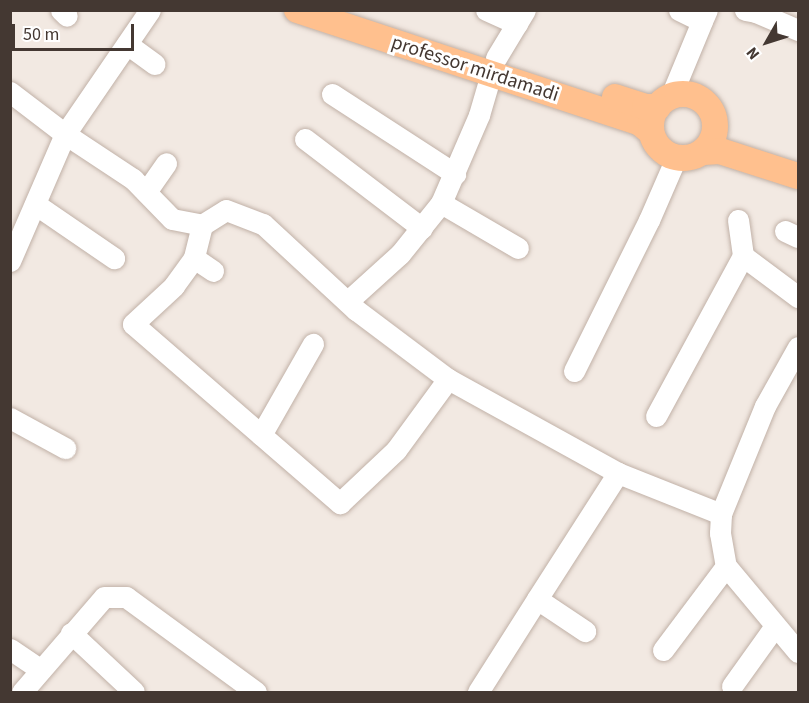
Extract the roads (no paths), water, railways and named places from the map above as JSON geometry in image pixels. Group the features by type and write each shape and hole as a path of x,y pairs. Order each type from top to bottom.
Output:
{"main road":[{"name":"professor mirdamadi","path":"297,10 645,107 664,101"},
{"name":"professor mirdamadi","path":"347,10 639,123 651,132"},
{"path":"703,152 714,138 716,128 710,107 702,100 682,94 664,101 651,120 651,132 661,150 676,158 691,158 703,152 720,151 798,176"},
{"path":"716,128 727,135 798,159"}],"street":[{"path":"10,261 65,134 150,10"},
{"path":"348,301 400,254 422,228 441,203 455,174 479,116 493,66 521,17 486,10"},
{"path":"664,101 705,16 680,10"},
{"path":"753,11 798,30"},
{"path":"127,44 154,64"},
{"path":"10,92 65,134 133,179 172,219 201,225 226,210 263,224 348,301 448,379 618,473 721,514"},
{"path":"332,94 455,174"},
{"path":"305,139 422,228"},
{"path":"574,371 649,220 676,158"},
{"path":"146,192 166,163"},
{"path":"441,203 518,248"},
{"path":"35,204 114,258"},
{"path":"656,416 744,256 738,219"},
{"path":"201,225 194,258 174,286 133,324 340,503 396,450 448,379"},
{"path":"744,256 798,297"},
{"path":"194,258 213,271"},
{"path":"261,435 313,344"},
{"path":"798,347 765,406 721,514 720,533 726,566 798,652"},
{"path":"10,418 65,447"},
{"path":"478,693 618,473"},
{"path":"663,650 726,566"},
{"path":"22,693 104,597 126,597 234,686 256,693"},
{"path":"537,599 585,630"},
{"path":"732,686 775,626"},
{"path":"71,633 134,693"},
{"path":"10,649 41,670"}]}
